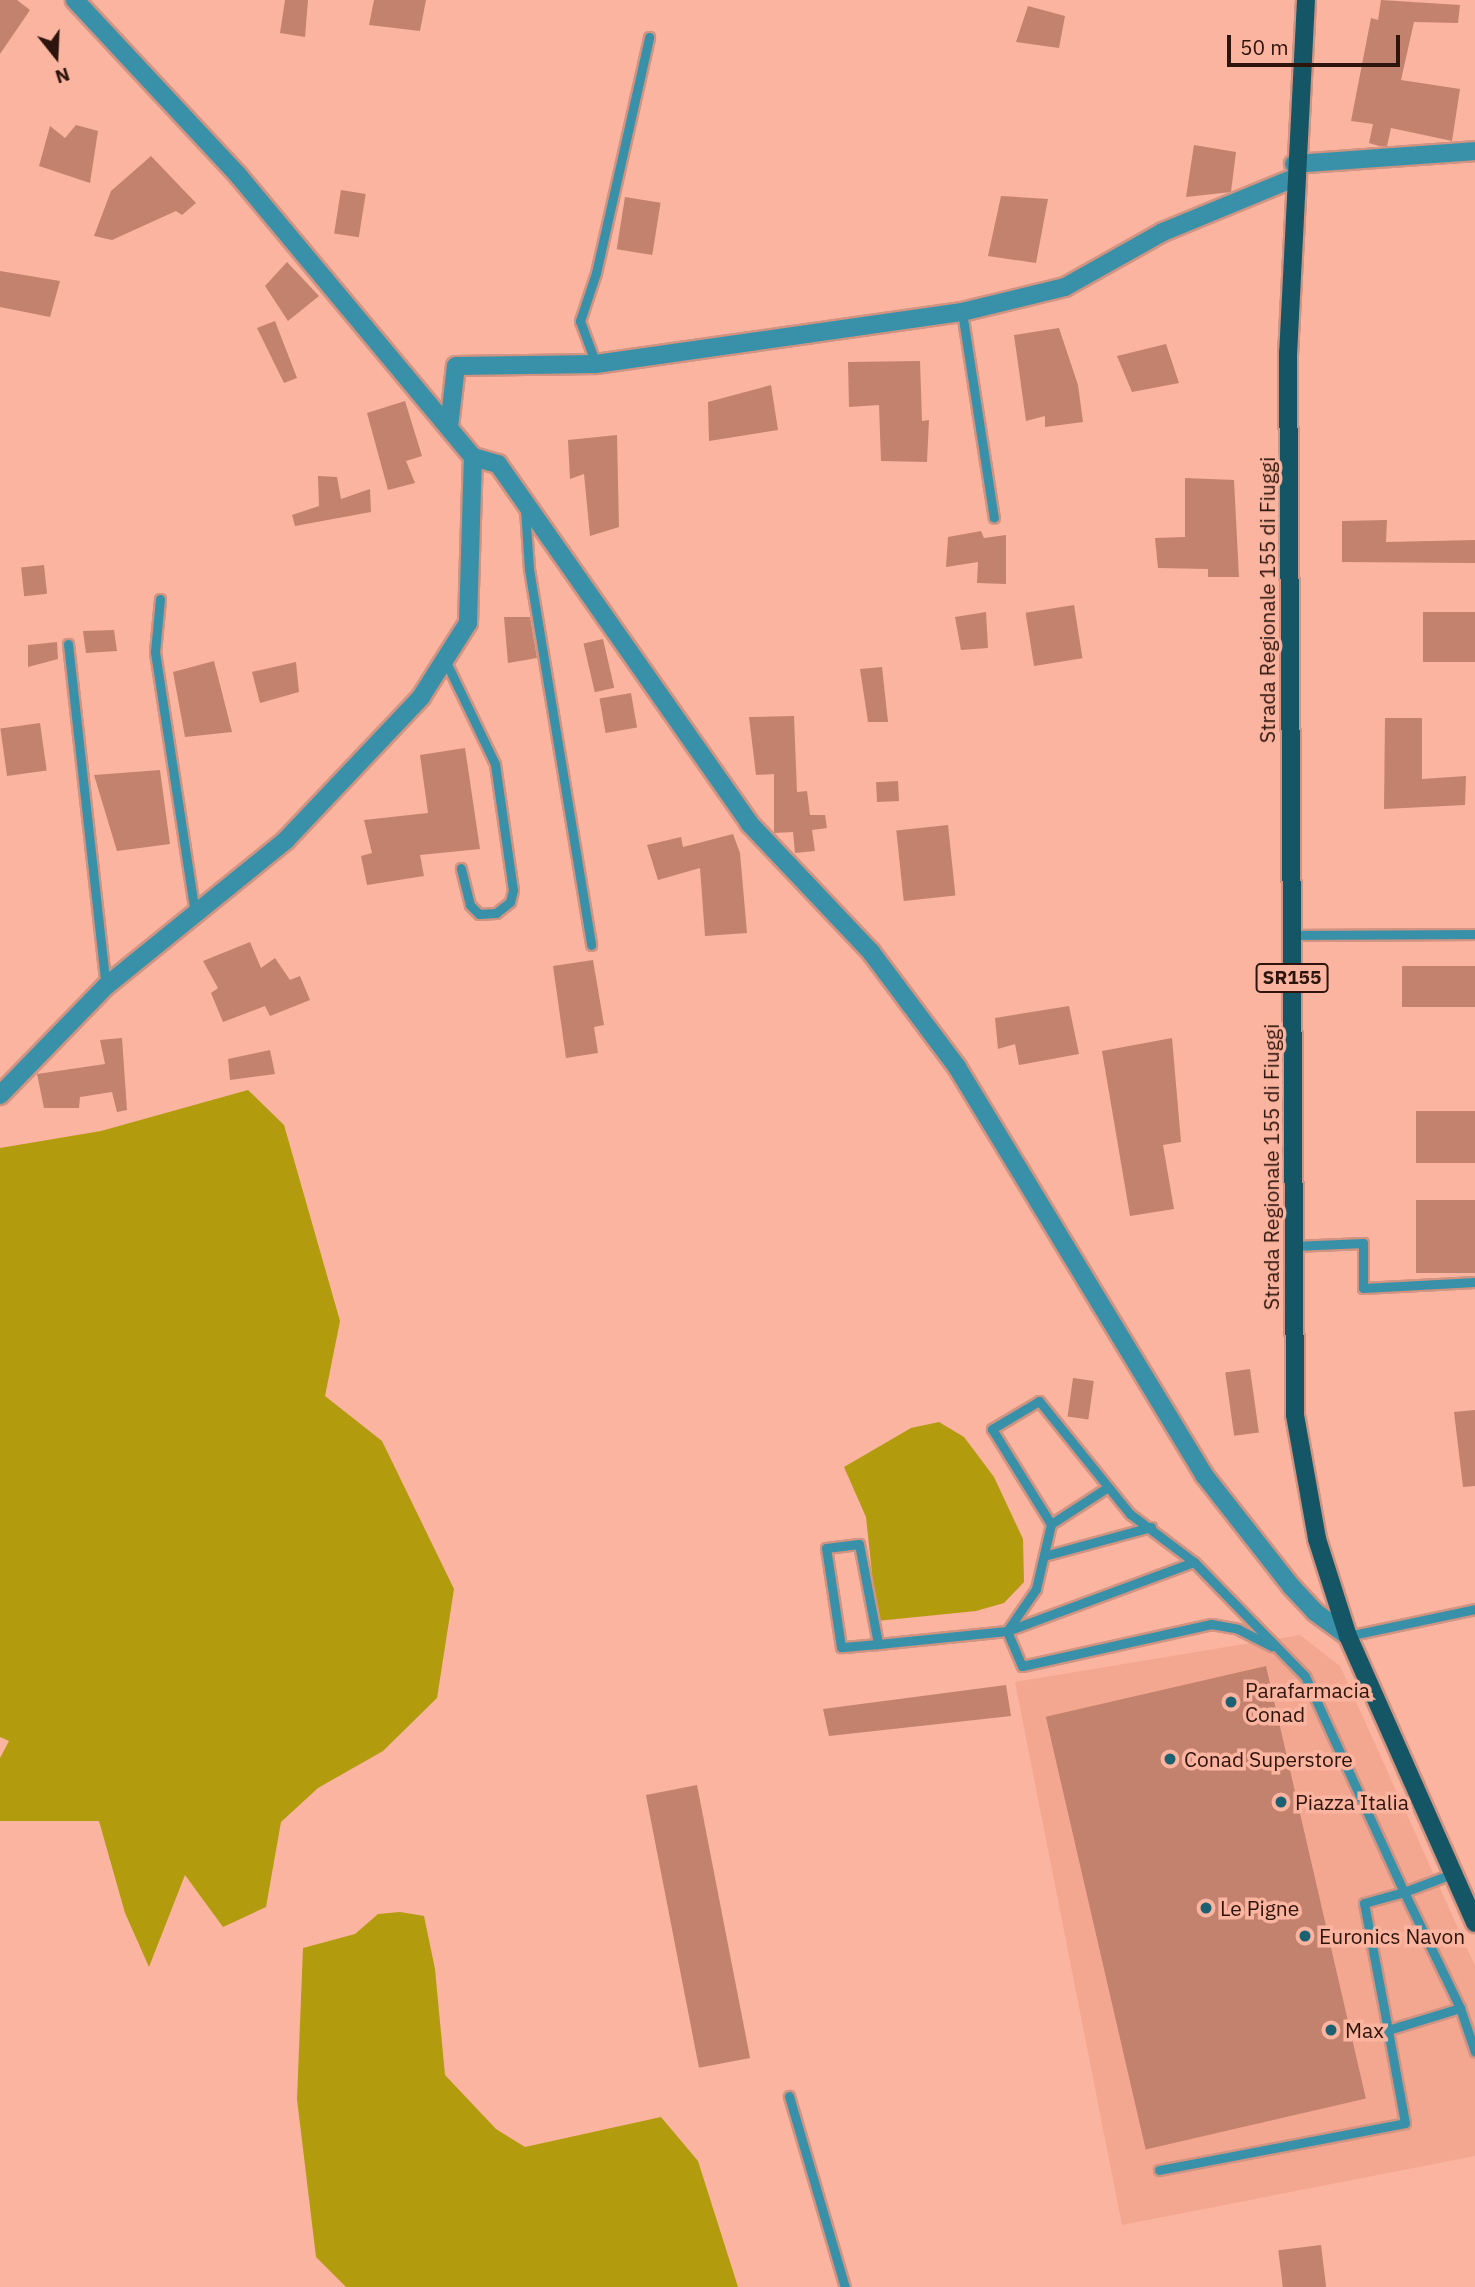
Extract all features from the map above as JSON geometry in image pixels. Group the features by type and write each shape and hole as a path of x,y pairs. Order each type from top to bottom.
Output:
{"main road":[{"name":"Strada Regionale 155 di Fiuggi","path":"1306,0 1294,171 1288,352 1295,1415 1317,1539 1348,1636 1475,1923"}],"street":[{"path":"75,0 239,176 473,457 498,464 749,823 871,952 957,1067 1204,1475 1291,1586 1315,1612 1348,1636"},
{"path":"449,427 456,366 596,364 962,312 1065,287 1163,232 1294,171 1475,151"},
{"path":"0,1095 106,986 286,840 421,697 468,623 473,457"}],"lane":[{"path":"596,364 580,321 596,273 649,37"},
{"path":"962,312 994,518"},
{"path":"525,503 529,569 591,945"},
{"path":"160,598 155,652 195,914"},
{"path":"68,644 106,986"},
{"path":"445,660 495,764 513,890 510,902 496,913 479,914 470,905 461,868"},
{"path":"1292,935 1475,934"},
{"path":"1294,1246 1363,1243 1363,1288 1475,1282"},
{"path":"1051,1524 992,1429 1039,1401 1130,1514 1151,1527 1194,1562 1305,1676 1460,2008 1475,2052"},
{"path":"1007,1631 1036,1589 1051,1524 1108,1486"},
{"path":"1044,1556 1151,1527"},
{"path":"878,1644 859,1544 826,1548 841,1647 878,1644 1007,1631 1194,1562"},
{"path":"1348,1636 1475,1609"},
{"path":"1007,1631 1022,1666 1211,1624 1238,1629 1279,1650"},
{"path":"1159,2170 1405,2123 1364,1903 1452,1874"},
{"path":"1388,2030 1460,2008"},
{"path":"789,2096 845,2287"}],"shaded area":[{"path":"248,1090 284,1125 340,1321 325,1396 382,1441 454,1589 437,1698 383,1751 318,1788 281,1822 266,1907 223,1927 185,1875 149,1967 125,1913 99,1821 0,1821 0,1758 9,1741 0,1737 0,1148 101,1131"},
{"path":"939,1422 964,1437 994,1477 1023,1539 1024,1582 1004,1603 976,1611 877,1621 866,1517 844,1467 911,1428"},
{"path":"1300,1635 1340,1666 1475,1966 1475,2156 1122,2225 1015,1682"},
{"path":"400,1912 424,1916 435,1969 445,2075 496,2129 525,2147 661,2117 698,2161 738,2287 346,2287 316,2257 297,2099 303,1948 355,1934 378,1914"}],"building":[{"path":"0,0 17,0 30,10 0,54"},
{"path":"285,0 308,0 305,37 280,33"},
{"path":"374,0 426,0 420,31 369,25"},
{"path":"1381,0 1460,5 1458,23 1414,22 1401,80 1460,89 1452,141 1391,128 1387,146 1379,146 1369,143 1373,124 1351,121 1371,18 1378,20"},
{"path":"1028,6 1065,16 1059,48 1016,42"},
{"path":"76,125 98,131 90,183 39,166 50,126 65,138"},
{"path":"1194,145 1236,152 1231,192 1186,197"},
{"path":"151,156 196,203 182,215 176,211 112,240 94,236 111,191"},
{"path":"341,190 366,194 359,237 334,233"},
{"path":"1001,196 1048,199 1036,263 988,256"},
{"path":"625,197 661,203 652,255 617,249"},
{"path":"287,262 319,296 288,321 265,286"},
{"path":"0,271 60,281 50,317 0,307"},
{"path":"275,321 297,378 284,383 257,328"},
{"path":"1059,328 1078,385 1083,422 1045,427 1045,416 1026,421 1014,335"},
{"path":"1166,344 1179,383 1132,392 1117,356"},
{"path":"920,361 922,421 929,420 927,462 881,461 879,405 849,407 848,362"},
{"path":"771,385 778,430 709,441 708,402"},
{"path":"405,401 422,456 406,461 415,483 388,490 367,413"},
{"path":"617,435 619,527 590,536 584,474 570,479 568,440"},
{"path":"318,476 337,477 341,499 370,489 371,512 295,526 292,515 319,506"},
{"path":"1185,478 1234,480 1239,577 1208,577 1208,569 1158,568 1155,538 1185,537"},
{"path":"1387,520 1386,542 1475,540 1475,563 1342,562 1342,521"},
{"path":"981,531 984,538 1006,535 1006,584 977,583 978,562 946,567 948,537"},
{"path":"44,565 47,594 24,596 21,567"},
{"path":"1074,605 1082,658 1034,666 1026,613"},
{"path":"986,612 988,648 961,650 955,617"},
{"path":"1423,612 1475,612 1475,662 1423,662"},
{"path":"504,617 530,617 537,658 508,663"},
{"path":"114,630 117,651 86,653 83,631"},
{"path":"603,639 614,688 595,692 584,643"},
{"path":"57,642 58,659 28,667 28,645"},
{"path":"214,661 232,732 185,737 173,672"},
{"path":"296,662 299,692 260,703 252,672"},
{"path":"882,667 888,722 868,722 860,669"},
{"path":"631,693 637,727 606,733 599,699"},
{"path":"794,716 797,792 807,791 810,815 825,815 827,828 812,830 815,851 795,853 793,832 774,833 774,774 756,775 749,717"},
{"path":"1385,718 1422,718 1422,779 1466,776 1465,805 1384,809"},
{"path":"40,723 47,771 7,776 0,729"},
{"path":"465,748 480,849 420,855 424,876 367,885 361,856 372,853 364,820 428,813 420,755"},
{"path":"160,770 170,844 117,851 94,775"},
{"path":"898,781 899,801 877,802 876,782"},
{"path":"948,825 955,896 904,901 896,830"},
{"path":"733,834 740,853 747,933 705,936 700,868 658,880 647,845 681,837 683,847"},
{"path":"250,942 261,968 275,958 290,980 300,976 310,1000 270,1016 265,1006 223,1022 211,993 218,988 203,961"},
{"path":"593,960 604,1025 594,1027 598,1053 566,1058 553,966"},
{"path":"1402,966 1475,966 1475,1007 1402,1007"},
{"path":"1069,1006 1079,1054 1019,1065 1015,1044 998,1049 995,1018"},
{"path":"122,1038 127,1110 117,1112 112,1092 80,1097 79,1108 44,1108 37,1074 105,1064 100,1040"},
{"path":"1172,1038 1181,1142 1163,1145 1174,1209 1130,1216 1102,1051"},
{"path":"270,1050 275,1074 230,1080 228,1059"},
{"path":"1416,1111 1475,1111 1475,1163 1416,1163"},
{"path":"1416,1200 1475,1200 1475,1273 1416,1273"},
{"path":"1250,1369 1259,1432 1234,1436 1225,1372"},
{"path":"1073,1378 1094,1381 1088,1420 1068,1417"},
{"path":"1475,1410 1475,1486 1463,1487 1454,1412"},
{"name":"Le Pigne","path":"1266,1666 1366,2099 1146,2149 1046,1717"},
{"path":"1006,1685 1011,1716 829,1736 823,1709"},
{"path":"697,1785 750,2058 699,2068 646,1795"},
{"path":"1321,2245 1326,2287 1283,2287 1278,2250"}],"place":[{"name":"Parafarmacia Conad","path":"1231,1702"},
{"name":"Conad Superstore","path":"1170,1759"},
{"name":"Piazza Italia","path":"1281,1802"},
{"name":"Le Pigne","path":"1206,1908"},
{"name":"Euronics Navon","path":"1305,1936"},
{"name":"Max","path":"1331,2030"}]}
